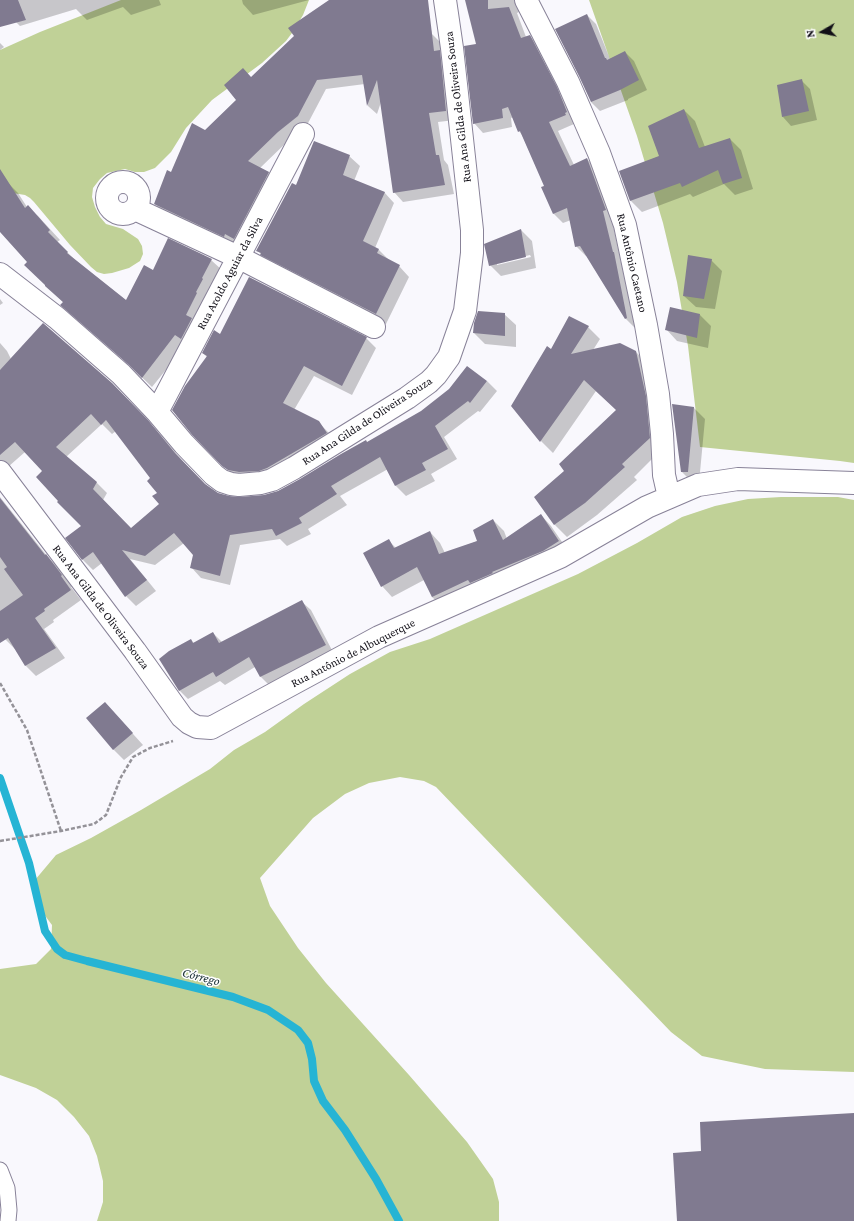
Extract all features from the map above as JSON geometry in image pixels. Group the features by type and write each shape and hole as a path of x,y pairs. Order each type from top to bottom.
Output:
{"street":[{"name":"Rua Ana Gilda de Oliveira Souza","path":"0,274 35,300 75,333 121,374 157,412 184,444 214,475 222,481 239,485 261,483 272,480 294,468 407,398 429,382 443,367 454,346 465,311 472,253 472,230 452,48 445,0"},
{"name":"Rua Antônio Caetano","path":"526,0 568,82 599,153 625,225 646,325 658,394 663,440 664,475 669,497"},
{"name":"Rua Aroldo Aguiar da Silva","path":"157,412 303,134"},
{"path":"136,209 238,257 374,327"},
{"name":"Rua Ana Gilda de Oliveira Souza","path":"0,472 135,651 182,717 189,724 196,727 211,728"},
{"name":"Rua Antônio de Albuquerque","path":"211,728 379,637 560,557 647,507 698,485 738,479 854,483"}],"lane":[{"path":"0,1170 7,1188 8,1221"}],"path":[{"path":"0,683 27,730 61,831"},
{"path":"0,841 94,824 106,815 121,777 133,757 150,748 177,739"}],"green space":[{"path":"121,0 309,0 303,15 286,41 262,63 212,100 186,128 171,152 155,168 144,172 135,172 125,169 107,173 93,188 92,197 100,217 106,224 123,229 138,239 142,246 143,254 140,261 129,268 104,274 97,272 91,267 30,198 25,195 0,191 0,50 40,32"},
{"path":"589,0 854,0 854,463 700,447 688,346 677,282 663,223 637,136"},
{"path":"781,497 838,497 854,500 854,1072 765,1069 702,1056 671,1032 436,787 424,781 400,777 369,783 345,794 313,818 260,878 270,906 298,948 326,983 467,1142 493,1179 499,1202 499,1221 97,1221 103,1202 103,1181 97,1156 89,1136 74,1117 57,1100 36,1088 0,1075 0,969 36,964 51,949 52,925 37,905 35,880 56,855 91,838 210,769 234,750 265,732 350,674 390,652 430,639 578,574 682,517 715,506 748,499"}],"building":[{"path":"0,0 18,0 26,20 0,27"},
{"path":"329,0 428,0 434,51 440,50 446,111 429,113 436,155 439,155 445,185 393,193 377,80 367,106 362,75 317,80 298,116 278,132 248,161 269,172 234,239 225,234 224,237 154,204 167,170 171,172 192,123 205,130 236,100 224,85 243,68 251,77 294,36 288,28"},
{"path":"465,0 488,0 488,9 509,7 521,38 530,35 557,87 567,112 565,113 566,115 549,122 570,166 587,158 606,210 603,211 614,252 627,318 625,319 580,246 575,247 567,208 553,214 541,187 544,186 520,131 518,132 508,107 502,109 503,118 473,124 464,46 476,44"},
{"path":"587,14 605,58 607,60 625,51 639,80 591,102 555,29"},
{"path":"802,79 809,111 782,117 777,85"},
{"path":"684,109 699,148 730,138 742,178 723,184 718,170 682,187 680,183 630,201 619,171 659,156 648,126"},
{"path":"314,141 350,155 343,175 385,192 363,241 379,249 377,253 400,265 376,314 260,255 261,253 256,251 292,183 296,185"},
{"path":"0,169 25,208 28,205 50,230 48,232 68,252 67,253 126,300 144,265 153,270 168,238 212,259 186,315 192,318 181,339 175,335 142,378 60,305 63,302 24,265 27,262 0,232"},
{"path":"521,229 526,257 489,266 484,244"},
{"path":"688,255 712,259 704,299 683,296"},
{"path":"249,277 367,337 342,386 304,366 283,403 319,421 327,433 267,468 259,471 239,472 228,470 222,466 193,436 172,410 185,386 207,356 202,353 214,330 220,334"},
{"path":"670,307 700,314 697,338 665,330"},
{"path":"478,311 505,313 505,336 473,333 474,323"},
{"path":"569,316 589,326 571,354 620,343 636,351 646,396 650,438 622,464 625,467 585,503 554,525 534,497 564,471 559,464 616,410 584,380 540,442 511,406 547,346 551,349"},
{"path":"43,323 112,383 148,420 175,453 205,484 218,493 240,497 264,495 278,491 366,440 367,442 421,411 449,389 467,366 487,381 470,403 468,401 435,426 448,449 422,463 426,470 395,486 380,457 331,486 337,494 299,518 302,523 276,536 272,529 230,535 220,576 190,568 193,555 174,533 145,556 122,550 147,580 125,597 93,552 82,560 65,538 81,526 57,502 58,501 36,477 42,471 15,442 0,455 0,370","holes":["91,414 101,425 106,420 150,478 147,481 157,493 152,496 159,504 131,528 93,489 97,482 56,447"]},
{"path":"672,404 694,407 688,472 681,472"},
{"path":"0,498 45,555 46,554 71,590 44,609 45,611 35,618 56,648 25,666 8,638 0,643 0,611 23,595 4,569 7,567 0,557"},
{"path":"541,514 559,541 543,551 492,572 493,573 470,583 468,580 432,597 417,567 381,587 363,553 389,539 394,548 430,531 439,554 477,541 473,530 493,519 503,540"},
{"path":"302,600 326,645 260,677 249,657 216,677 213,672 179,691 159,659 169,651 191,639 193,643 213,632 219,643"},
{"path":"105,702 133,733 113,750 86,718"},
{"path":"854,1113 854,1221 677,1221 673,1153 701,1151 700,1122"}],"waterway":[{"name":"Córrego","path":"0,778 29,863 45,931 57,949 65,955 233,997 268,1010 298,1030 308,1043 312,1059 314,1081 323,1101 345,1130 376,1179 399,1221"}]}
